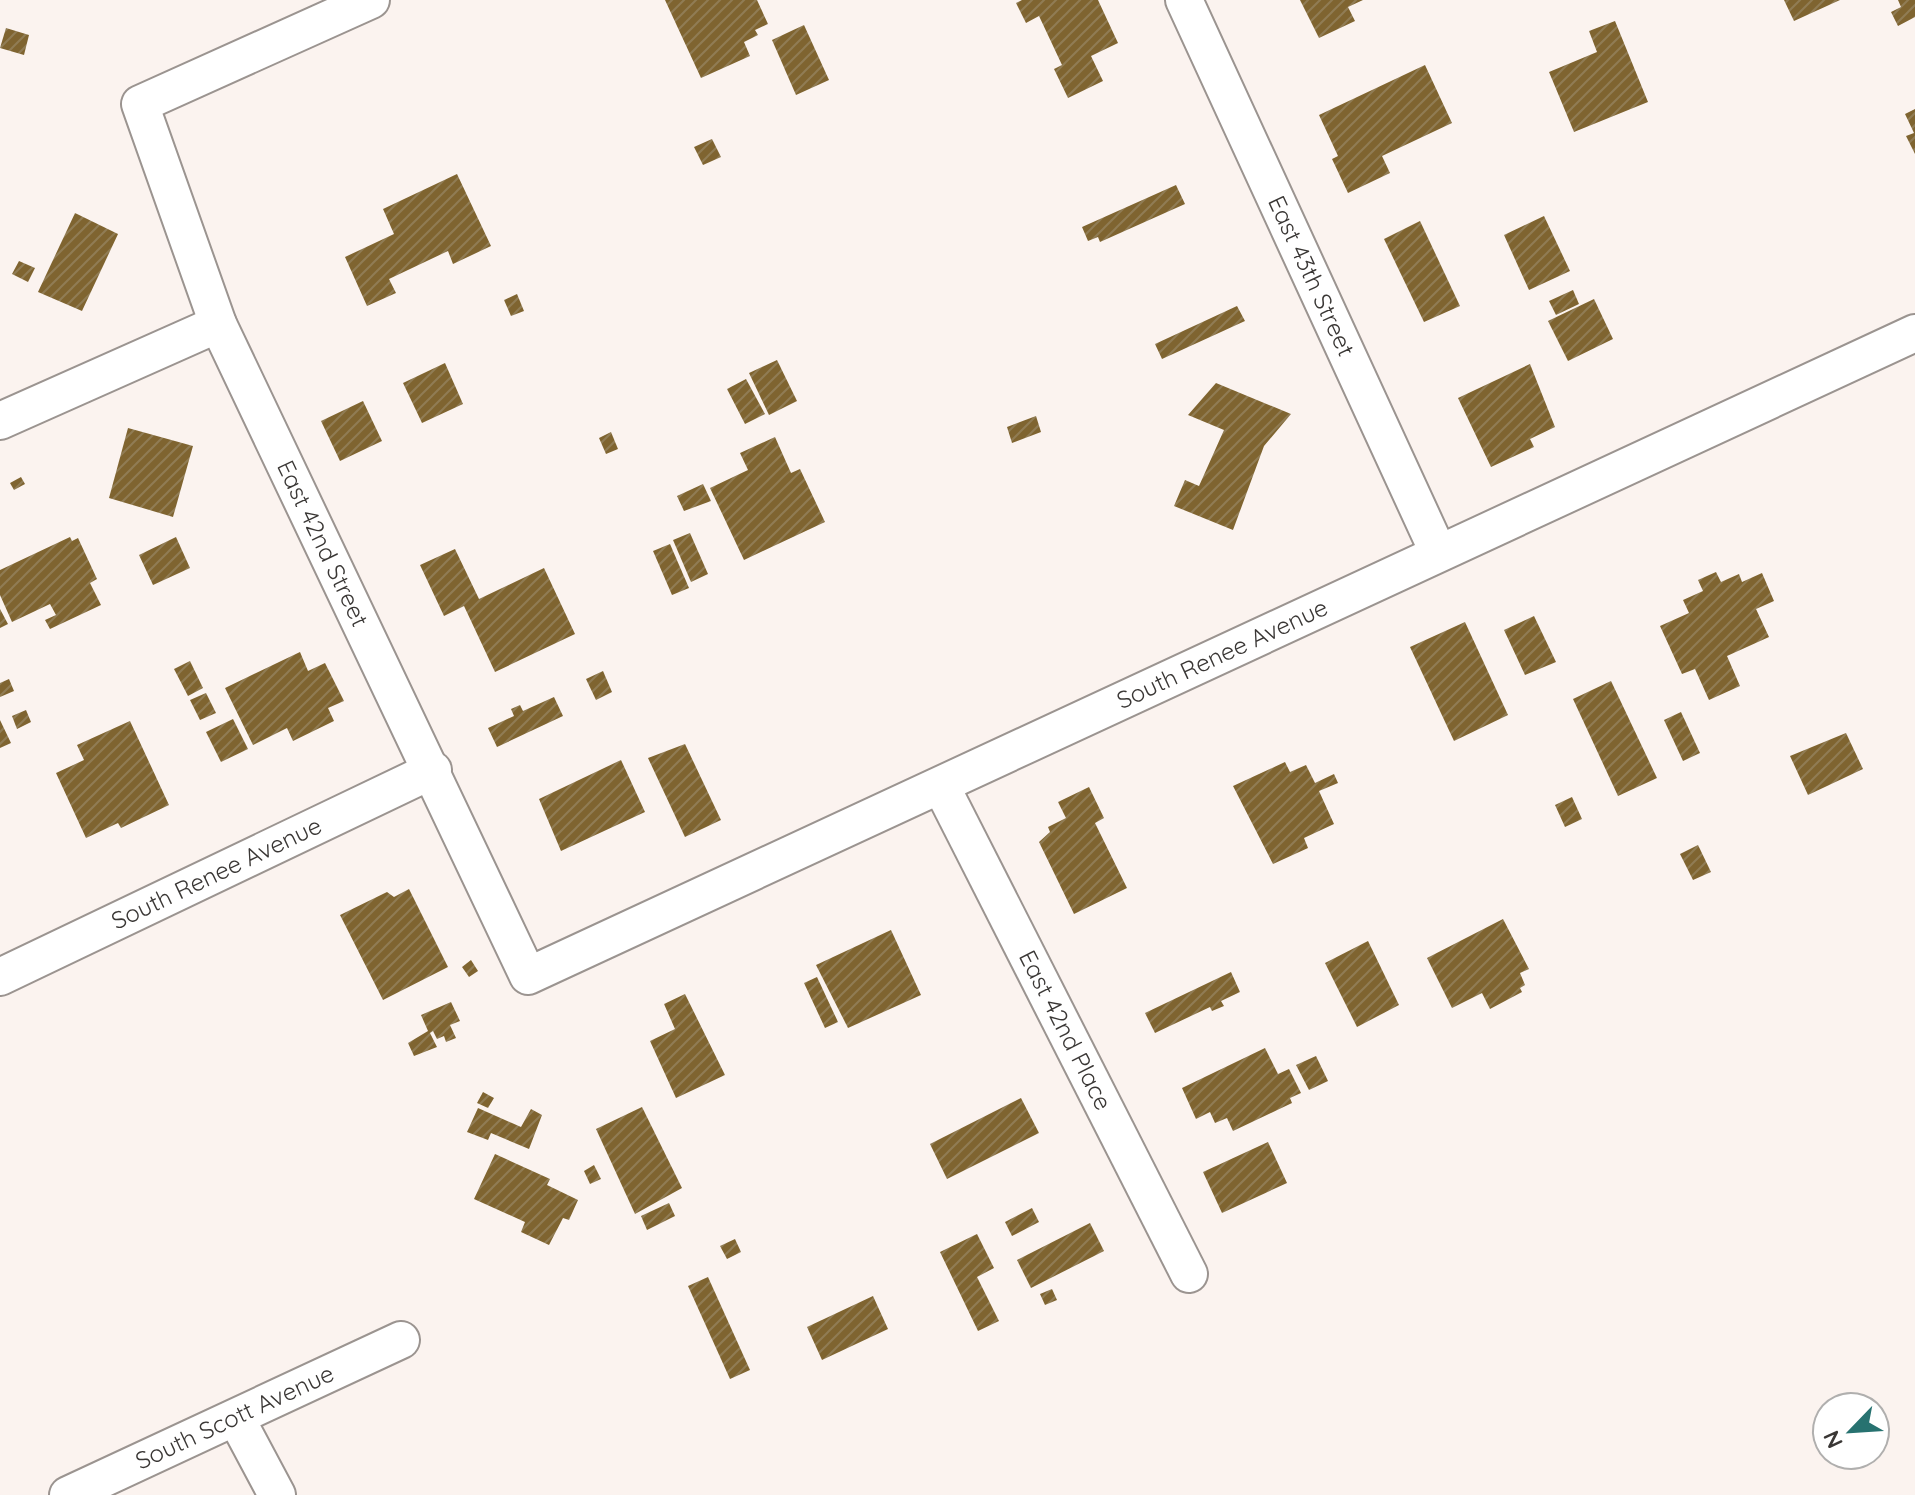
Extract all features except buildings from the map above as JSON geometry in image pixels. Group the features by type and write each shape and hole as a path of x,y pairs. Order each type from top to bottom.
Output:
{"street":[{"name":"East 42nd Street","path":"371,0 140,104 218,324 433,770 528,976"},
{"name":"East 43th Street","path":"1184,0 1438,552"},
{"path":"0,421 218,324"},
{"name":"South Renee Avenue","path":"528,976 1915,333"},
{"name":"South Renee Avenue","path":"0,977 433,770"},
{"name":"East 42nd Place","path":"941,786 1189,1274"},
{"name":"South Scott Avenue","path":"68,1495 401,1340"},
{"path":"236,1418 277,1495"}]}
